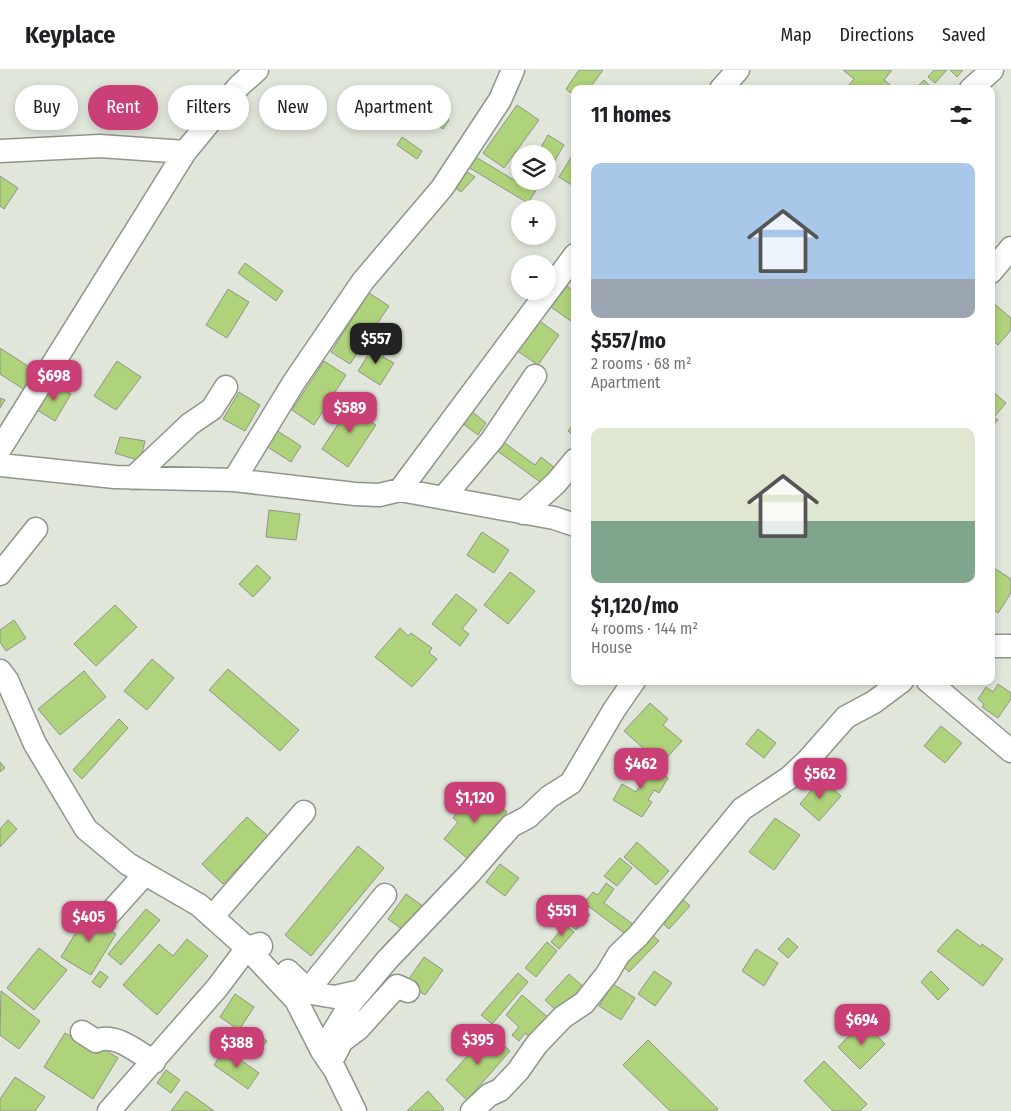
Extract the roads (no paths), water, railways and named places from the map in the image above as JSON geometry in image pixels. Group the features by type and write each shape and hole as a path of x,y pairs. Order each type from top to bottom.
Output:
{"street":[{"path":"0,449 185,152 239,86 257,70"},
{"path":"234,480 294,382 363,281 442,188 500,100 513,70"},
{"path":"725,85 738,70"},
{"path":"975,85 992,70"},
{"path":"0,152 100,146 185,152"},
{"path":"995,267 1011,248"},
{"path":"400,490 571,260"},
{"path":"443,498 492,440 535,376"},
{"path":"133,478 190,424 212,409 226,387"},
{"path":"0,465 133,478 234,480 355,494 378,495 400,490 571,524"},
{"path":"523,513 556,483 571,465"},
{"path":"0,574 36,529"},
{"path":"995,646 1011,646"},
{"path":"2,679 36,744 86,829 128,864 199,905 247,948 305,994 334,997 361,991"},
{"path":"326,1057 351,1003 387,960 469,874 511,826 528,817 549,797 571,783 614,710 631,685"},
{"path":"472,1111 488,1095 500,1090 518,1071 532,1050 563,1017 584,1003 607,974 619,954 638,936 742,809 789,778 808,760 846,717 874,702 897,685"},
{"path":"933,685 1011,751"},
{"path":"212,917 304,812"},
{"path":"110,912 145,874"},
{"path":"305,994 385,895"},
{"path":"109,1111 154,1062 247,948"},
{"path":"326,1057 342,1041 358,1029 398,986 408,991"},
{"path":"305,994 326,1057 354,1111"},
{"path":"82,1032 96,1041 103,1038 117,1040 154,1062"}]}
